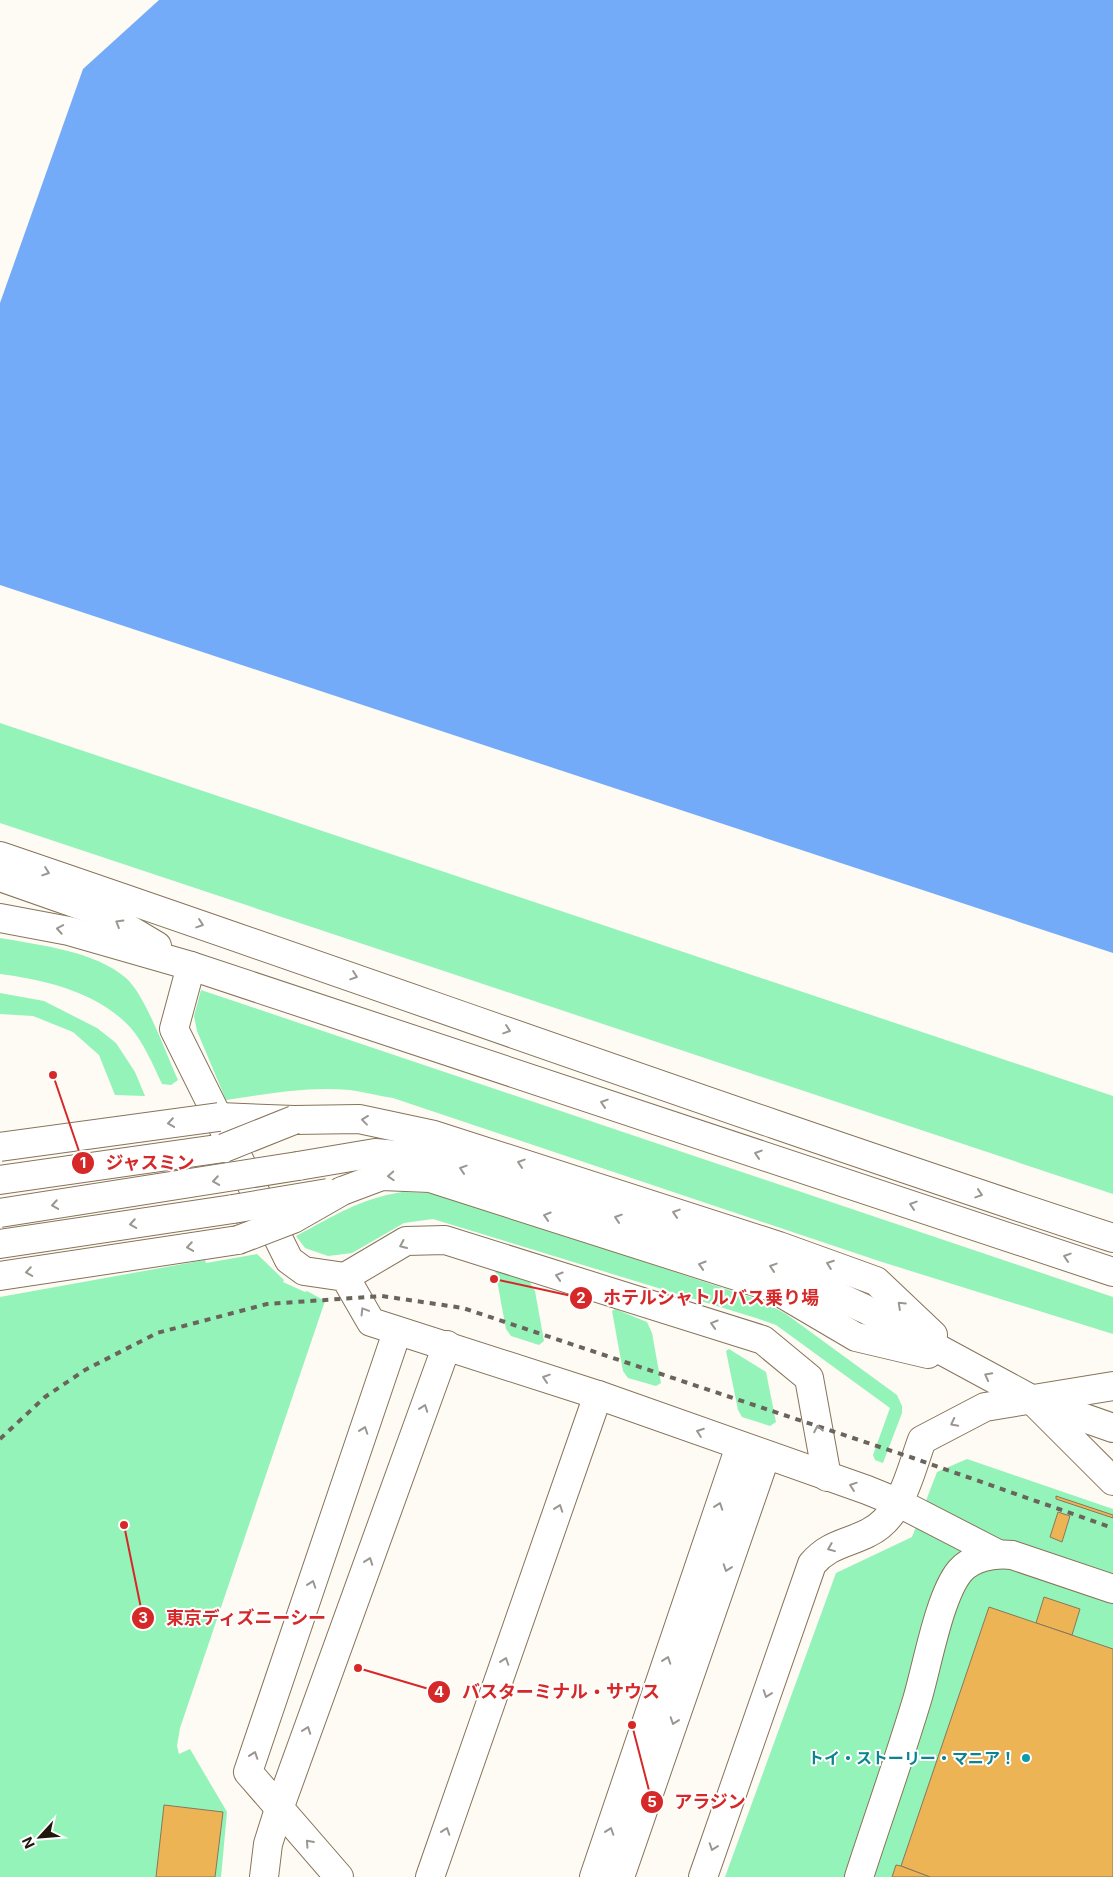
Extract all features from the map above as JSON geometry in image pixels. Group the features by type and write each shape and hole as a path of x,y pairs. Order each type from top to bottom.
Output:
{"street":[{"path":"0,856 341,972 933,1179 1113,1238"},
{"path":"0,877 100,912 191,966"},
{"path":"0,918 69,931 191,966 1113,1272"},
{"path":"191,966 174,1029 288,1260 304,1271 345,1277 406,1242 445,1240 764,1340 809,1378 827,1476"},
{"path":"0,1147 219,1117 294,1120 359,1119 434,1135 779,1246 876,1281 962,1362"},
{"path":"0,1180 224,1148 294,1120"},
{"path":"0,1214 230,1179 375,1153 430,1158 784,1270 865,1309 1033,1400 1113,1447"},
{"path":"0,1276 238,1240 293,1219 342,1191 382,1176 430,1178 771,1287 856,1337 962,1362"},
{"path":"0,1244 342,1191"},
{"path":"345,1277 371,1322 397,1332 447,1346 598,1395 827,1476 899,1503 996,1553 1012,1555 1113,1589"},
{"path":"339,1877 248,1772 397,1332"},
{"path":"264,1877 268,1844 279,1809 447,1346"},
{"path":"703,1877 812,1564 822,1552 870,1532 889,1518 899,1503 922,1440 985,1407 1113,1386"},
{"path":"430,1877 598,1395"},
{"path":"1033,1400 1113,1395"},
{"path":"1033,1400 1113,1407"},
{"path":"1033,1400 1113,1419"},
{"path":"1033,1400 1113,1428"},
{"path":"1033,1400 1113,1463"},
{"path":"1033,1400 1113,1481"},
{"path":"594,1877 740,1446"},
{"path":"620,1877 766,1455"},
{"path":"859,1877 917,1700 948,1590 954,1579 966,1566 996,1553"}],"green space":[{"path":"0,723 1113,1096 1113,1194 0,823"},
{"path":"0,938 83,955 99,961 126,978 148,1011 178,1080 171,1085 162,1084 148,1054 135,1033 117,1015 102,1005 86,996 53,984 0,974"},
{"path":"201,990 1113,1297 1113,1334 882,1262 393,1098 350,1090 319,1089 288,1091 226,1100 197,1031 194,1016"},
{"path":"0,993 44,1001 97,1028 116,1043 135,1072 145,1096 115,1095 99,1055 73,1032 33,1016 0,1014"},
{"path":"402,1192 427,1193 449,1197 762,1301 786,1314 897,1395 902,1406 902,1413 883,1463 875,1460 873,1455 890,1408 776,1325 433,1219 404,1223 352,1253 328,1256 305,1248 296,1236 360,1204"},
{"path":"257,1254 284,1280 283,1282 305,1292 307,1291 325,1301 180,1728 177,1746 179,1754 190,1749 227,1812 221,1877 0,1877 0,1297 205,1260 206,1263"},
{"path":"498,1267 529,1281 535,1291 544,1341 539,1345 511,1336 506,1329 495,1270"},
{"path":"615,1309 647,1322 652,1333 661,1383 656,1386 628,1378 623,1371 612,1311"},
{"path":"729,1349 766,1372 776,1422 770,1426 742,1417 738,1410 726,1351"},
{"path":"967,1459 1113,1509 1113,1877 725,1877 836,1573 912,1537 937,1472"}],"water":[{"path":"159,0 1113,0 1113,953 0,585 0,303 83,69"}],"building":[{"path":"1056,1496 1113,1515 1113,1518 1056,1499"},
{"path":"1058,1512 1070,1516 1062,1542 1050,1537"},
{"path":"1044,1597 1080,1609 1072,1635 1036,1623"},
{"name":"トイ・ストーリー・マニア！","path":"989,1607 1113,1649 1113,1877 930,1877 901,1866"},
{"path":"164,1805 223,1812 215,1877 156,1877"},
{"path":"896,1865 901,1866 930,1877 892,1877"}],"railway":[{"path":"0,1439 45,1397 85,1370 157,1333 267,1304 382,1296 463,1308 913,1458 1113,1528"}],"place":[{"name":"ジャスミン","path":"53,1075"},
{"name":"ホテルシャトルバス乗り場","path":"494,1279"},
{"name":"東京ディズニーシー","path":"124,1525"},
{"name":"バスターミナル・サウス","path":"358,1668"},
{"name":"アラジン","path":"632,1725"},
{"name":"トイ・ストーリー・マニア！","path":"1026,1758"}]}
